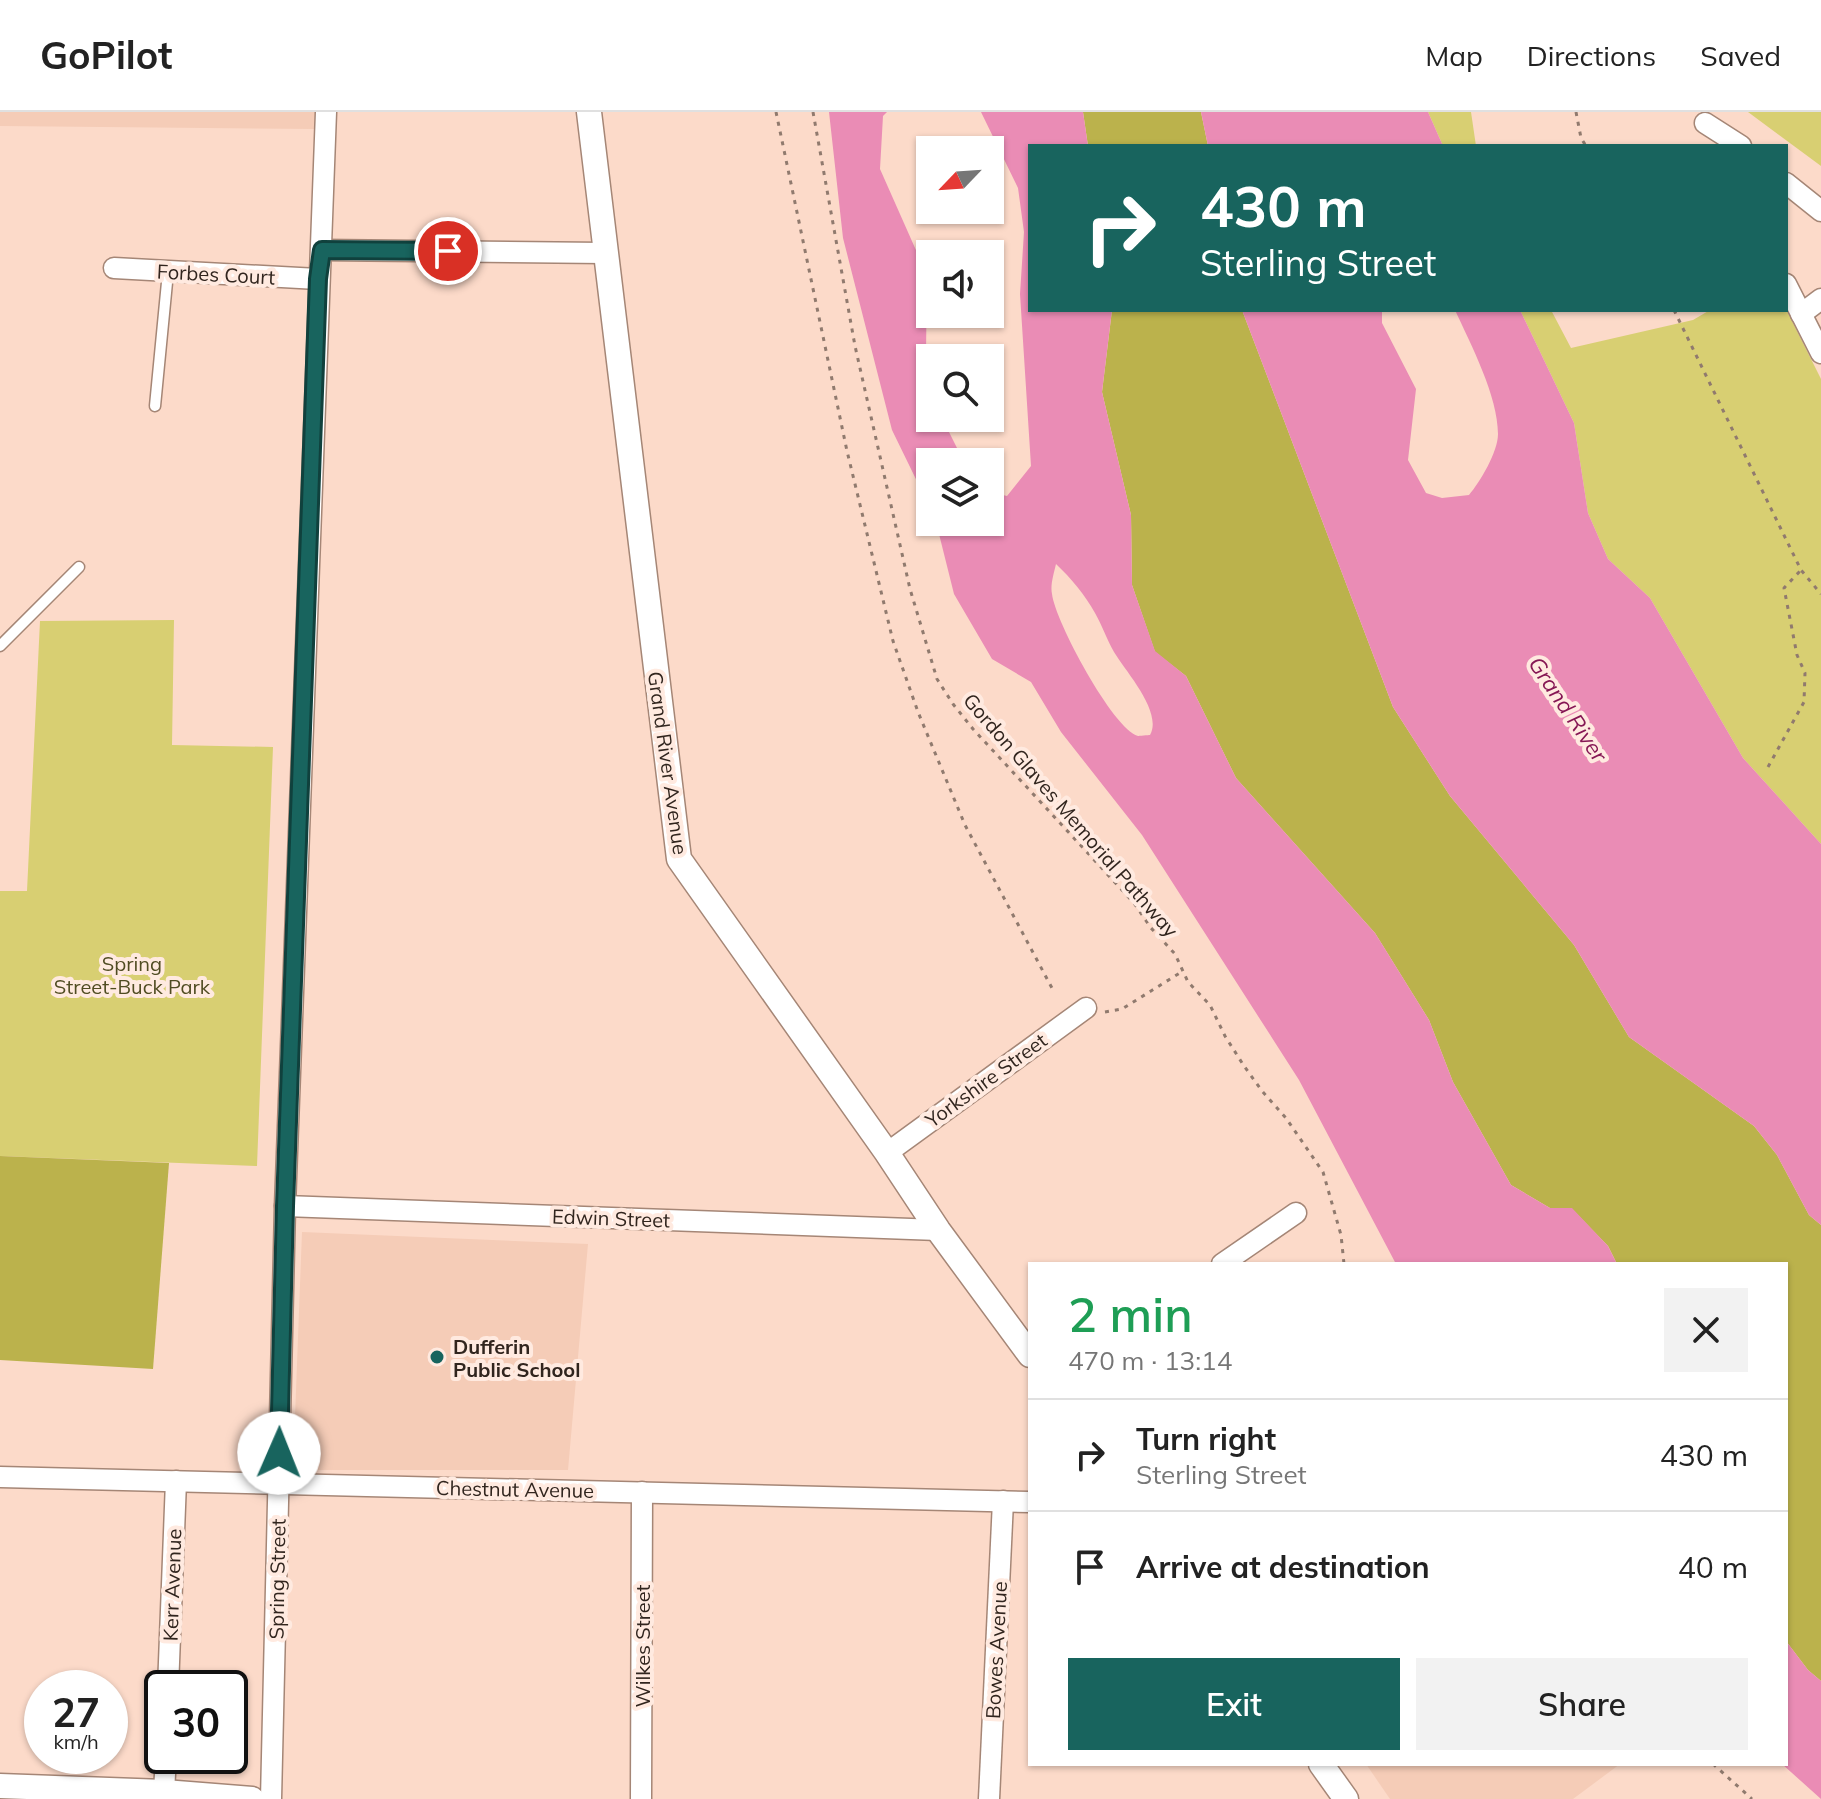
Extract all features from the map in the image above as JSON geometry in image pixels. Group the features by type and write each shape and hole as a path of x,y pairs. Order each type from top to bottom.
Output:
{"street":[{"name":"Spring Street","path":"271,1799 285,1206 326,112"},
{"name":"Grand River Avenue","path":"589,112 679,859 938,1230 1028,1352"},
{"path":"1703,117 1716,144"},
{"path":"1703,117 1738,144"},
{"path":"1788,185 1821,211"},
{"path":"322,250 604,253"},
{"name":"Forbes Court","path":"114,268 318,279"},
{"path":"1788,288 1821,353"},
{"path":"1801,314 1821,299"},
{"path":"1801,314 1821,346"},
{"name":"Yorkshire Street","path":"887,1153 1086,1008"},
{"name":"Edwin Street","path":"285,1206 938,1230"},
{"path":"1225,1262 1296,1213"},
{"name":"Chestnut Avenue","path":"0,1477 1028,1502"},
{"name":"Kerr Avenue","path":"169,1670 176,1481"},
{"name":"Wilkes Street","path":"641,1799 642,1492"},
{"name":"Bowes Avenue","path":"989,1799 1003,1501"},
{"path":"1322,1766 1346,1799"},
{"path":"164,1792 165,1774"},
{"path":"0,1786 164,1792 252,1799"}],"lane":[{"path":"155,406 168,272"},
{"path":"0,646 79,567"}],"path":[{"path":"776,112 851,466 893,641 918,712 965,825 1053,990"},
{"name":"Gordon Glaves Memorial Pathway","path":"813,112 855,346 900,552 925,647 937,679 973,729 1134,903 1151,928 1175,954 1188,982 1210,1005 1225,1036 1262,1091 1286,1118 1323,1172 1341,1235 1344,1262"},
{"path":"1576,112 1585,144"},
{"path":"1675,312 1801,570 1821,594"},
{"path":"1768,767 1804,702 1805,673 1797,655 1784,588 1801,570"},
{"path":"1086,1008 1102,1012 1122,1009 1183,971"},
{"path":"1715,1766 1752,1799"}],"shaded area":[{"path":"0,112 315,112 315,129 0,126"},
{"path":"1083,112 1201,112 1208,144 1088,144"},
{"path":"1112,312 1243,312 1393,707 1450,796 1574,945 1629,1037 1754,1126 1777,1155 1809,1215 1821,1225 1821,1681 1808,1670 1788,1644 1788,1262 1616,1262 1608,1246 1572,1209 1550,1208 1511,1185 1453,1082 1429,1020 1375,933 1236,778 1186,676 1155,652 1132,585 1131,515 1102,392"},
{"path":"0,1156 169,1163 153,1369 0,1360"},
{"name":"Dufferin Public School","path":"302,1232 588,1244 568,1470 293,1470"},
{"path":"1367,1766 1617,1766 1573,1799 1390,1799"}],"green space":[{"path":"1428,112 1471,112 1476,144 1442,144"},
{"path":"1748,112 1821,112 1821,166"},
{"path":"1521,312 1552,312 1571,348 1693,320 1707,312 1788,312 1821,379 1821,844 1743,758 1650,598 1608,559 1588,513 1574,423"},
{"name":"Spring Street-Buck Park","path":"174,620 172,745 273,747 257,1166 0,1156 0,891 27,891 40,621"}],"water":[{"path":"829,112 887,112 883,116 880,169 916,250 916,328 926,328 926,344 916,344 916,432 949,432 957,448 916,448 916,479 892,430 843,238"},
{"path":"981,112 1083,112 1088,144 1028,144 1028,312 1112,312 1102,392 1131,515 1132,585 1155,651 1186,676 1236,778 1375,933 1429,1020 1453,1082 1511,1185 1550,1208 1572,1208 1608,1246 1616,1262 1395,1262 1299,1080 1142,835 1061,732 1031,682 992,659 954,594 940,536 1004,536 1004,495 1007,496 1031,466 1020,294 1024,232 1018,188 1004,159 1004,136 993,136","holes":["1056,564 1091,606 1114,652 1147,704 1152,715 1150,735 1138,736 1114,715 1074,649 1052,594"]},
{"path":"1201,112 1428,112 1442,144 1208,144"},
{"name":"Grand River","path":"1243,312 1382,312 1382,323 1416,389 1408,460 1426,493 1442,498 1469,495 1492,458 1498,434 1489,387 1456,312 1521,312 1574,423 1588,513 1608,559 1650,598 1743,758 1821,844 1821,1225 1809,1215 1777,1155 1754,1126 1629,1037 1574,945 1450,796 1393,707"},
{"path":"1788,1644 1808,1670 1821,1681 1821,1799 1784,1766 1788,1766"}],"place":[{"name":"Dufferin Public School","path":"437,1357"}],"route":[{"path":"279,1453 318,279 322,250 448,251"}]}
